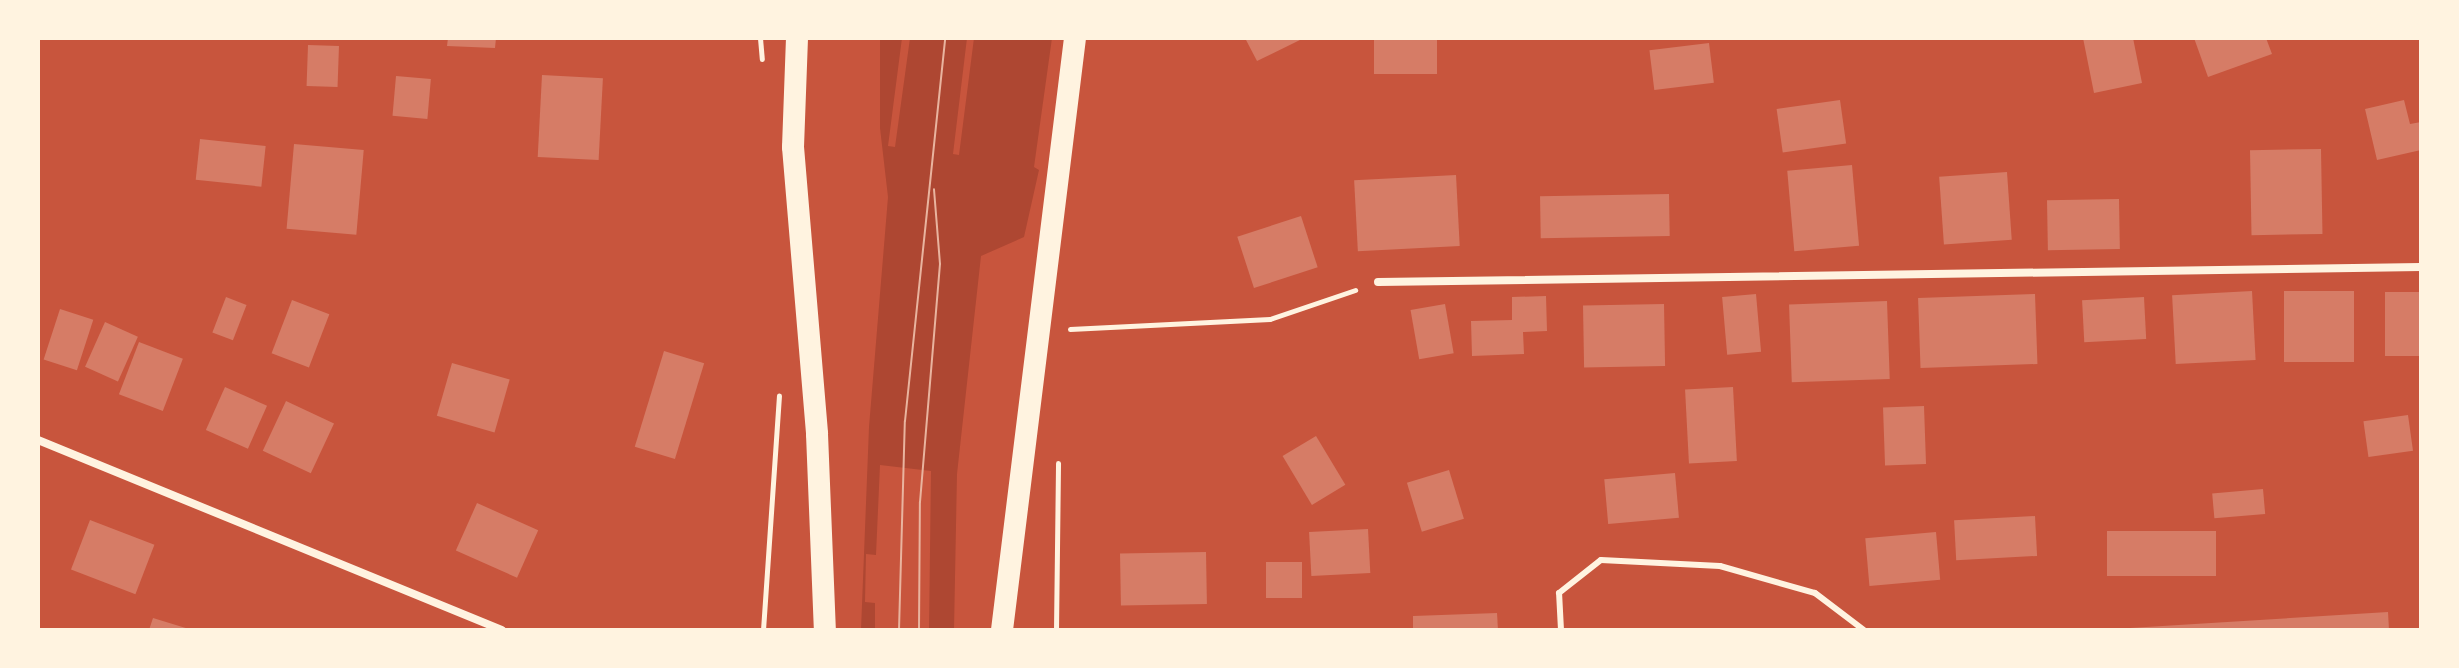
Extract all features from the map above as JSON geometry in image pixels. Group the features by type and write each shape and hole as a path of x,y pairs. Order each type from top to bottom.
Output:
{"highway":[{"path":"797,38 793,147 817,434 825,630"},
{"path":"1002,630 1075,38"}],"street":[{"path":"1378,282 2421,267"},
{"path":"38,440 502,630"}],"lane":[{"path":"1561,630 1559,593 1601,560 1720,566 1815,593 1864,630"}],"path":[{"path":"760,38 762,68"},
{"path":"1039,328 1163,328 1270,319 1378,282"},
{"path":"763,630 781,385"}],"shaded area":[{"path":"880,38 902,38 888,146 895,147 910,38 967,38 953,154 959,155 974,38 1052,38 1034,167 1039,170 1024,237 981,256 957,474 954,630 929,630 931,471 880,465 876,555 866,554 865,602 875,603 875,630 861,630 869,427 888,197 880,128"}],"building":[{"path":"448,38 496,38 495,48 447,46"},
{"path":"1245,38 1304,38 1257,61"},
{"path":"1374,38 1437,38 1437,74 1374,74"},
{"path":"2083,38 2133,38 2142,83 2094,93"},
{"path":"2194,38 2266,38 2272,54 2208,77"},
{"path":"1709,43 1714,83 1654,90 1649,50"},
{"path":"308,45 339,46 338,87 307,86"},
{"path":"542,75 603,78 599,160 538,157"},
{"path":"396,76 431,79 427,119 393,116"},
{"path":"1840,100 1846,144 1783,152 1777,109"},
{"path":"2404,100 2410,124 2421,122 2421,150 2377,160 2365,109"},
{"path":"200,139 266,146 261,187 196,180"},
{"path":"294,144 364,150 356,235 287,229"},
{"path":"2321,149 2322,234 2251,235 2250,150"},
{"path":"1852,165 1859,246 1794,251 1787,171"},
{"path":"2007,172 2012,240 1944,245 1939,177"},
{"path":"1456,175 1460,246 1358,251 1354,180"},
{"path":"1669,194 1670,236 1541,238 1540,196"},
{"path":"2119,199 2120,249 2048,250 2047,200"},
{"path":"1301,216 1318,267 1254,288 1237,237"},
{"path":"2252,291 2256,360 2176,364 2172,295"},
{"path":"2284,291 2354,291 2354,362 2284,362"},
{"path":"2385,292 2421,292 2421,356 2385,356"},
{"path":"1756,294 1761,352 1727,355 1722,297"},
{"path":"2035,294 2037,364 1921,368 1918,298"},
{"path":"1546,296 1547,331 1523,332 1524,354 1472,356 1471,321 1512,320 1512,297"},
{"path":"226,297 247,305 233,340 212,332"},
{"path":"2144,297 2146,339 2084,342 2082,300"},
{"path":"292,300 329,314 309,368 272,353"},
{"path":"1887,301 1890,379 1792,382 1789,304"},
{"path":"1445,304 1454,353 1419,359 1411,310"},
{"path":"1664,304 1665,366 1584,367 1583,305"},
{"path":"60,309 93,320 77,370 44,359"},
{"path":"105,322 138,337 118,381 85,367"},
{"path":"139,342 183,359 163,411 119,394"},
{"path":"664,351 704,363 675,459 635,447"},
{"path":"452,363 510,380 495,432 437,416"},
{"path":"225,387 267,406 248,449 206,430"},
{"path":"1733,387 1737,461 1689,463 1685,390"},
{"path":"286,401 334,423 311,473 263,451"},
{"path":"1924,406 1926,464 1885,465 1883,407"},
{"path":"2408,415 2413,451 2368,457 2363,421"},
{"path":"1316,436 1345,485 1312,505 1283,456"},
{"path":"1449,470 1464,519 1422,532 1407,483"},
{"path":"1675,473 1679,518 1608,524 1604,479"},
{"path":"2263,489 2265,514 2214,518 2212,493"},
{"path":"477,503 538,530 517,578 456,551"},
{"path":"2035,516 2037,556 1956,560 1954,520"},
{"path":"90,520 154,545 135,594 71,569"},
{"path":"1368,529 1370,573 1311,576 1309,532"},
{"path":"2107,531 2216,531 2216,576 2107,576"},
{"path":"1936,532 1940,580 1869,586 1865,538"},
{"path":"1206,552 1207,604 1121,605 1120,554"},
{"path":"1266,562 1302,562 1302,598 1266,598"},
{"path":"2388,612 2389,630 2130,630 2130,628"},
{"path":"1497,613 1498,630 1413,630 1413,616"},
{"path":"153,618 189,629 189,630 149,630"}],"tram line":[{"path":"899,630 905,421 945,38"},
{"path":"919,630 920,502 940,264 934,189"}]}
